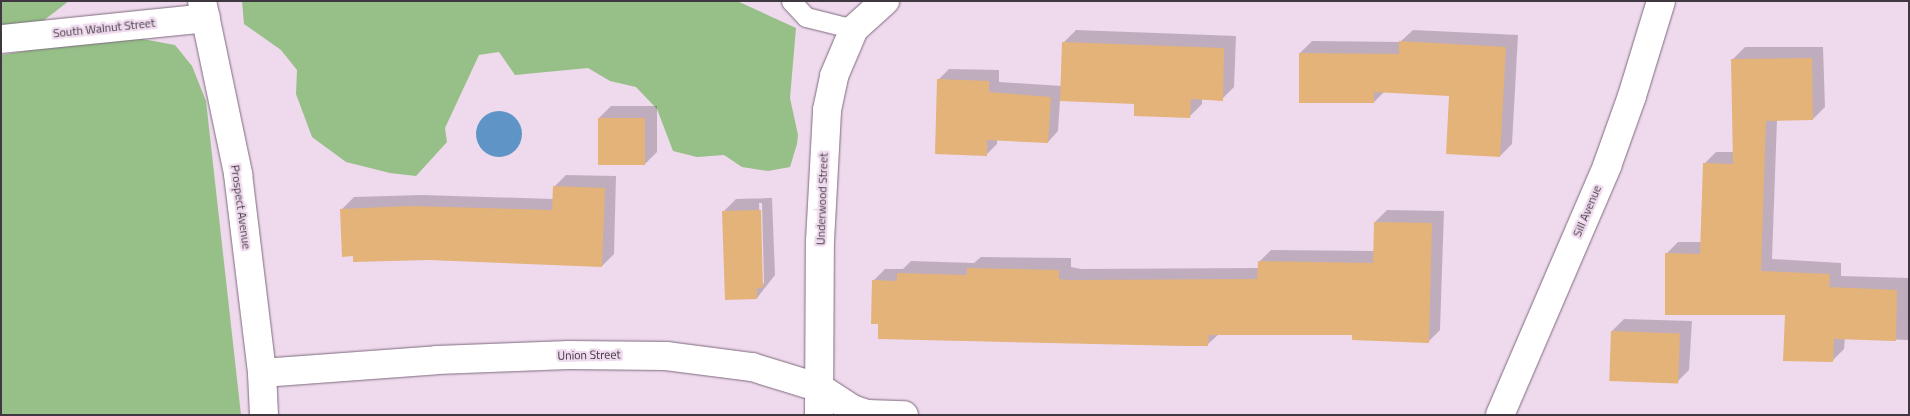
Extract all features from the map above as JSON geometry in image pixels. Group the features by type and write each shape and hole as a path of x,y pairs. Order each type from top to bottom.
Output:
{"street":[{"name":"Underwood Street","path":"819,415 820,241 824,135 834,76 854,29 885,1"},
{"name":"Sill Avenue","path":"1500,415 1607,166 1661,1"},
{"name":"South Walnut Street","path":"1,39 204,10"},
{"name":"Prospect Avenue","path":"204,10 238,174 262,373 264,415"},
{"name":"Union Street","path":"262,373 408,362 633,354 752,367 820,388 852,409 867,414 904,415"}],"lane":[{"path":"791,1 806,17 854,29"}],"green space":[{"path":"1,1 69,1 43,21 1,31"},
{"path":"242,1 737,1 796,28 790,98 798,135 797,144 790,167 768,171 742,167 724,155 697,157 673,151 657,109 636,87 610,81 588,68 515,75 499,52 479,55 445,128 447,142 416,176 390,173 346,162 312,137 296,94 297,70 281,50 244,24"},
{"path":"121,35 175,45 192,66 206,101 241,415 1,415 1,55"}],"water":[{"path":"499,111 512,115 518,121 522,134 518,147 512,153 499,157 486,153 480,147 476,134 480,121 486,115"}],"building":[{"path":"1399,41 1506,47 1500,157 1446,154 1449,96 1374,92 1374,103 1299,103 1299,53 1399,54"},
{"path":"1062,42 1224,48 1223,101 1191,99 1190,118 1134,116 1134,104 1060,101"},
{"path":"1812,58 1813,120 1766,121 1761,271 1830,274 1829,287 1897,290 1896,341 1834,339 1833,362 1783,361 1785,315 1665,315 1665,253 1700,254 1703,163 1733,164 1731,59"},
{"path":"937,79 989,81 989,92 1051,97 1048,143 987,140 987,156 935,154"},
{"path":"598,118 645,118 645,165 598,165"},
{"path":"553,186 605,188 602,267 428,260 353,262 353,256 342,257 340,209 410,206 552,210"},
{"path":"761,210 763,288 757,288 757,299 725,300 722,211"},
{"path":"1374,222 1432,223 1429,343 1352,340 1352,335 1209,335 1208,346 878,339 878,324 871,324 872,280 897,281 897,273 967,275 967,268 1059,270 1059,279 1068,280 1257,279 1258,261 1373,263"},
{"path":"1611,331 1680,333 1678,383 1609,381"}]}
